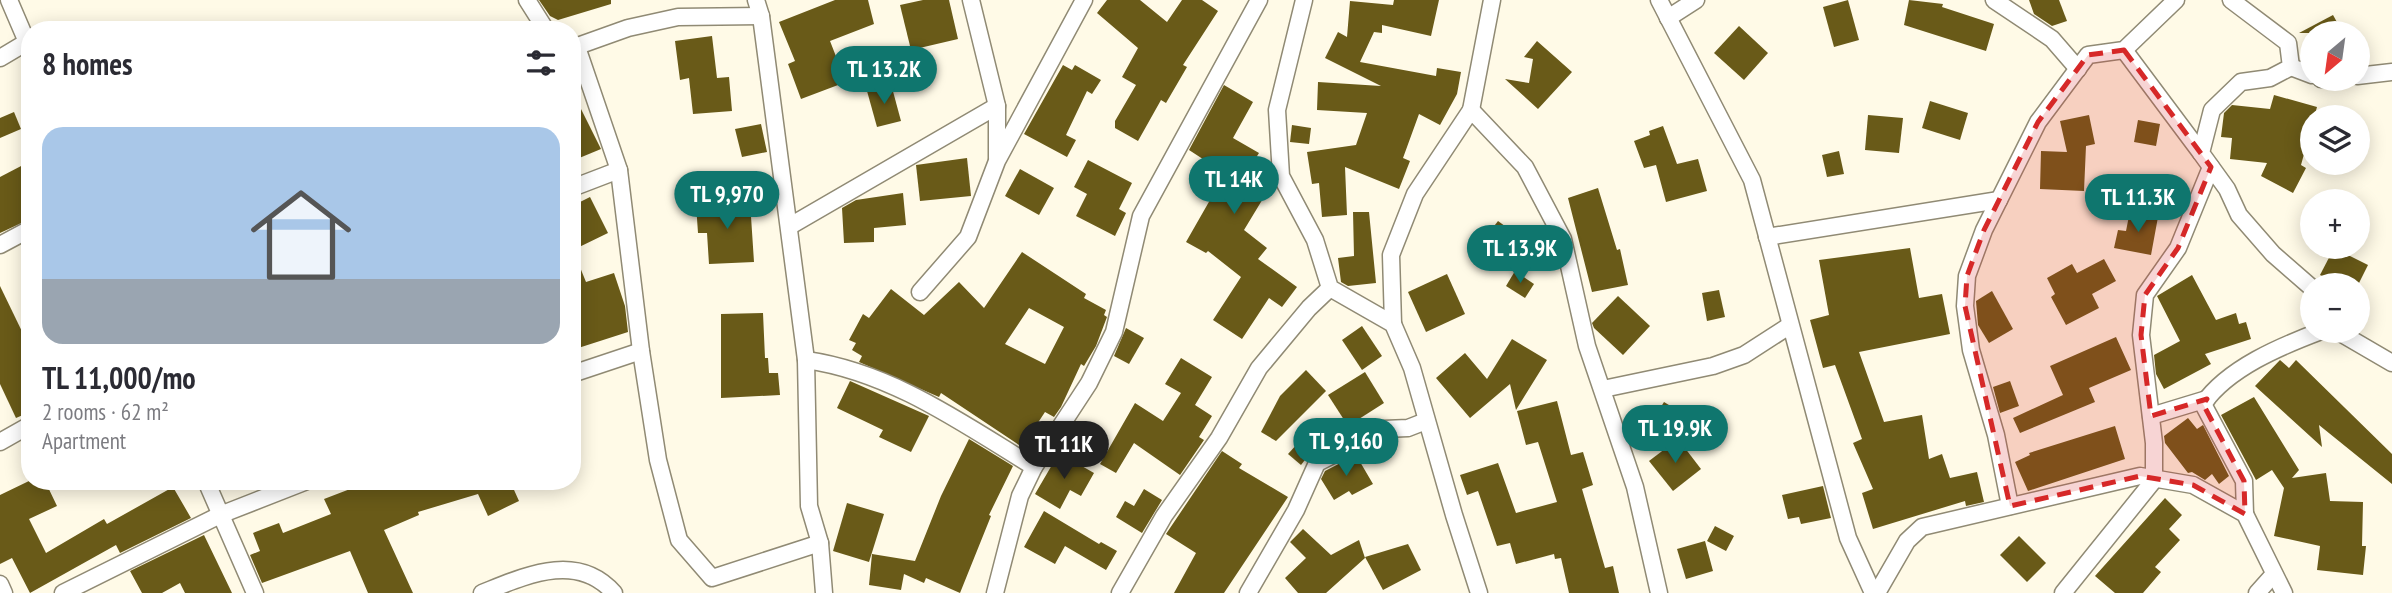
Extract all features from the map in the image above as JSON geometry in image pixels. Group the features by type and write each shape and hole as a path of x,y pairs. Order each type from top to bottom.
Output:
{"street":[{"path":"9,0 21,28"},
{"path":"527,0 540,21"},
{"path":"971,0 997,106 997,161"},
{"path":"920,292 968,237 997,161 1084,0"},
{"path":"995,593 1020,496 1034,467 1089,383 1114,332 1141,216 1259,0"},
{"path":"1304,0 1277,110 1281,176 1315,240 1330,288 1393,324"},
{"path":"1479,593 1412,368 1393,324 1391,256 1415,194 1471,110 1492,0"},
{"path":"1659,0 1752,180 1848,538 1875,593"},
{"path":"1668,18 1696,0"},
{"path":"1994,0 2052,39 2078,69"},
{"path":"2010,506 1996,435 1971,350 1965,306 1967,276 1999,200 2038,122 2088,55 2124,50 2176,0"},
{"path":"2231,0 2288,43 2291,67"},
{"path":"581,45 628,28 758,4 806,360 808,506 820,543 824,593"},
{"path":"0,58 21,48"},
{"path":"2124,50 2227,189 2239,215 2273,254 2300,278"},
{"path":"581,66 619,170 641,351 658,460 679,540 712,578 820,543"},
{"path":"2201,153 2212,110 2241,82 2270,78 2291,67 2300,70"},
{"path":"2370,75 2392,72"},
{"path":"790,226 997,106"},
{"path":"1471,110 1525,167 1563,239 1587,346 1635,487 1659,593"},
{"path":"2063,593 2154,481 2151,416 2141,335 2145,295 2178,248 2211,167"},
{"path":"581,185 619,170"},
{"path":"1767,237 1999,200"},
{"path":"0,244 21,234"},
{"path":"1121,593 1164,516 1219,438 1259,369 1309,308 1330,288"},
{"path":"1602,389 1713,366 1744,355 1789,326"},
{"path":"2284,593 2245,514 2244,481 2203,404 2216,386 2237,372 2300,341"},
{"path":"2370,342 2391,364"},
{"path":"2357,343 2391,364"},
{"path":"581,371 641,351"},
{"path":"806,360 843,366 884,381 961,422 1034,467"},
{"path":"2151,416 2207,399"},
{"path":"1248,593 1296,510 1317,463 1384,429 1408,428 1426,421"},
{"path":"0,442 21,430"},
{"path":"1875,593 1907,541 1922,527 2140,476 2154,481 2193,485 2245,514"},
{"path":"210,490 255,593"},
{"path":"63,593 220,516 285,490"},
{"path":"482,593 524,576 558,568 582,571 614,593"},
{"path":"2257,593 2274,574"},
{"path":"0,584 4,593"}],"highlighted area":[{"path":"2124,50 2211,167 2178,248 2145,295 2141,335 2151,416 2207,399 2203,404 2244,481 2245,514 2193,485 2140,476 2010,506 1965,306 1967,276 1984,230 2038,122 2088,55"}],"building":[{"path":"539,0 611,0 611,4 558,20 550,16"},
{"path":"835,0 868,0 874,24 830,41 846,82 801,99 788,64 795,61 779,22"},
{"path":"923,0 949,0 958,39 911,50 900,5"},
{"path":"1107,0 1140,0 1167,22 1182,0 1202,0 1218,11 1183,65 1187,67 1166,103 1161,100 1138,141 1115,128 1115,121 1136,85 1122,77 1138,48 1097,13"},
{"path":"1394,0 1439,0 1431,36 1382,25 1382,33 1374,32 1360,62 1436,76 1437,68 1461,72 1457,94 1440,125 1419,114 1403,158 1410,161 1399,189 1345,167 1347,215 1322,217 1319,183 1312,184 1307,152 1356,145 1367,113 1317,110 1318,82 1381,86 1325,58 1338,32 1347,37 1350,1 1393,5"},
{"path":"1848,0 1859,40 1834,47 1823,7"},
{"path":"1909,0 1943,4 1942,7 1994,24 1986,51 1904,25"},
{"path":"2029,0 2059,0 2067,21 2052,26 2034,14"},
{"path":"2333,15 2336,21 2322,21"},
{"path":"1739,26 1768,53 1744,80 1714,53"},
{"path":"712,36 717,78 729,77 732,111 693,114 689,78 680,80 675,41"},
{"path":"1537,41 1572,72 1538,109 1505,79 1529,83 1533,59 1524,57"},
{"path":"1063,65 1072,70 1075,65 1101,80 1092,94 1087,91 1066,135 1076,140 1067,157 1024,134"},
{"path":"891,84 901,121 877,127 867,91"},
{"path":"1224,85 1253,102 1233,138 1259,153 1243,178 1267,192 1244,230 1267,248 1258,259 1297,287 1282,307 1269,298 1242,339 1213,320 1241,277 1208,251 1206,253 1186,242 1218,186 1201,176 1209,163 1189,150"},
{"path":"2274,95 2310,105 2300,105 2300,175 2302,175 2293,193 2261,176 2267,163 2230,159 2232,138 2221,137 2224,113 2232,105 2270,109"},
{"path":"1930,101 1968,113 1960,140 1922,128"},
{"path":"581,109 601,149 581,157"},
{"path":"14,112 21,129 0,138 0,118"},
{"path":"1868,115 1903,118 1899,153 1865,150"},
{"path":"2089,115 2095,144 2086,146 2084,191 2040,189 2041,151 2067,152 2060,121"},
{"path":"2138,120 2160,124 2156,146 2134,142"},
{"path":"761,124 767,152 742,157 735,129"},
{"path":"1292,125 1311,128 1309,144 1290,142"},
{"path":"1663,126 1677,164 1698,159 1707,191 1666,202 1656,165 1644,168 1634,141"},
{"path":"1839,151 1844,174 1827,177 1822,155"},
{"path":"967,158 971,196 920,201 916,165"},
{"path":"1088,160 1132,183 1119,209 1126,213 1115,236 1076,216 1087,194 1074,187"},
{"path":"21,166 21,223 0,233 0,177"},
{"path":"1020,169 1054,188 1039,215 1005,196"},
{"path":"1598,188 1617,250 1620,249 1628,285 1592,292 1568,198"},
{"path":"903,193 906,225 874,228 874,242 844,243 842,208 856,200"},
{"path":"590,197 608,233 581,246 581,202"},
{"path":"750,201 754,262 709,264 707,233 698,233 696,204"},
{"path":"2130,211 2158,217 2151,255 2114,248 2118,230 2126,231"},
{"path":"1353,212 1369,212 1376,283 1348,286 1341,282 1338,258 1354,256"},
{"path":"1498,221 1532,246 1516,267 1482,242"},
{"path":"1910,248 1919,298 1942,294 1950,334 1859,352 1884,422 1922,415 1929,459 1942,454 1950,478 1977,472 1984,502 1966,506 1965,501 1873,529 1862,493 1873,489 1853,443 1862,439 1835,365 1823,368 1810,320 1829,315 1819,260"},
{"path":"1022,252 1086,294 1084,298 1106,310 1104,315 1107,317 1096,346 1084,366 1081,364 1061,407 1054,417 1045,412 1022,447 941,393 939,397 859,362 862,356 852,350 856,343 849,340 863,314 869,318 891,289 924,315 959,282 984,308","holes":["1029,308 1064,327 1045,364 1005,344"]},
{"path":"2104,259 2116,281 2092,294 2099,308 2066,325 2051,297 2055,294 2047,278 2072,264 2077,273"},
{"path":"2328,259 2356,259 2368,265 2364,273 2321,273"},
{"path":"581,270 586,282 614,273 625,306 628,332 581,347"},
{"path":"1515,271 1534,284 1525,298 1506,286"},
{"path":"1447,274 1465,314 1426,332 1408,292"},
{"path":"2192,275 2216,320 2236,313 2239,324 2246,322 2251,339 2205,354 2211,364 2164,389 2156,374 2154,355 2180,341 2157,296"},
{"path":"0,286 21,329 21,416 16,418 0,384"},
{"path":"1719,290 1725,317 1707,321 1702,293"},
{"path":"1992,291 2013,329 1989,343 1978,325 1976,301"},
{"path":"1618,296 1650,326 1623,355 1592,323"},
{"path":"763,313 765,358 768,358 769,373 778,373 780,395 721,398 721,314"},
{"path":"1362,326 1382,356 1362,370 1342,340"},
{"path":"1126,328 1144,338 1129,364 1114,356"},
{"path":"2116,337 2131,370 2089,388 2095,402 2020,433 2013,418 2063,395 2050,366"},
{"path":"1512,339 1547,360 1516,410 1510,384 1470,418 1436,378 1465,353 1487,379"},
{"path":"1181,358 1212,377 1195,405 1212,416 1199,437 1204,440 1180,475 1134,443 1116,473 1100,464 1135,403 1163,421 1181,393 1165,384"},
{"path":"2280,360 2289,368 2296,360 2392,454 2392,484 2319,425 2322,447 2255,386"},
{"path":"1306,370 1326,391 1276,441 1261,432 1280,396"},
{"path":"1365,372 1384,403 1348,426 1328,395"},
{"path":"850,381 929,416 911,452 879,437 883,430 837,408"},
{"path":"2010,381 2019,406 2000,413 1993,387"},
{"path":"2254,397 2299,470 2292,478 2326,473 2330,501 2363,502 2362,546 2366,546 2363,575 2317,570 2320,546 2274,536 2284,488 2272,470 2256,480 2221,415"},
{"path":"1557,401 1571,455 1583,452 1593,485 1582,489 1605,568 1613,566 1619,593 1569,593 1561,558 1555,559 1554,554 1516,564 1510,543 1497,546 1478,491 1467,495 1460,475 1498,463 1516,513 1557,502 1538,442 1526,445 1517,411"},
{"path":"1664,402 1682,413 1672,429 1654,418"},
{"path":"2188,418 2197,429 2203,425 2229,476 2219,484 2212,474 2205,480 2192,472 2188,473 2165,443 2164,436"},
{"path":"2115,426 2125,459 2028,491 2015,462 2030,455 2029,453"},
{"path":"969,439 1013,466 989,515 991,516 960,593 926,578 924,583 904,574 901,590 869,585 872,554 915,561 941,496"},
{"path":"1678,439 1701,469 1673,491 1649,461"},
{"path":"1299,442 1311,452 1301,465 1288,454"},
{"path":"1222,451 1242,464 1239,468 1288,497 1224,593 1174,593 1196,553 1166,534"},
{"path":"1059,453 1094,473 1081,496 1070,490 1060,509 1035,494"},
{"path":"1356,455 1373,484 1352,495 1349,491 1334,500 1321,479 1325,471"},
{"path":"21,485 21,490 49,490 57,506 29,519 46,553 104,519 107,524 168,490 175,490 191,518 120,553 116,545 30,593 12,558 0,564 0,495"},
{"path":"1823,486 1831,518 1801,524 1799,517 1788,519 1782,495"},
{"path":"1144,489 1162,500 1142,533 1116,517 1125,501 1134,506"},
{"path":"348,490 514,490 519,501 488,516 478,494 418,512 419,515 384,530 413,593 368,593 350,551 262,583 250,555 260,551 253,533 279,523 283,533 331,514 324,499"},
{"path":"2165,498 2182,515 2169,529 2180,540 2155,567 2161,572 2143,593 2115,593 2095,576"},
{"path":"847,503 884,514 869,562 833,551"},
{"path":"1044,511 1099,544 1101,542 1117,551 1106,570 1065,546 1055,564 1024,547"},
{"path":"1715,526 1734,536 1726,551 1707,541"},
{"path":"1303,529 1331,555 1359,540 1365,558 1326,593 1298,593 1285,578 1306,558 1290,542"},
{"path":"204,535 232,593 185,593 180,583 162,593 142,593 130,571"},
{"path":"2019,536 2046,563 2027,582 2000,555"},
{"path":"1705,541 1713,571 1686,579 1677,549"},
{"path":"1408,544 1421,570 1383,590 1365,557"}]}
